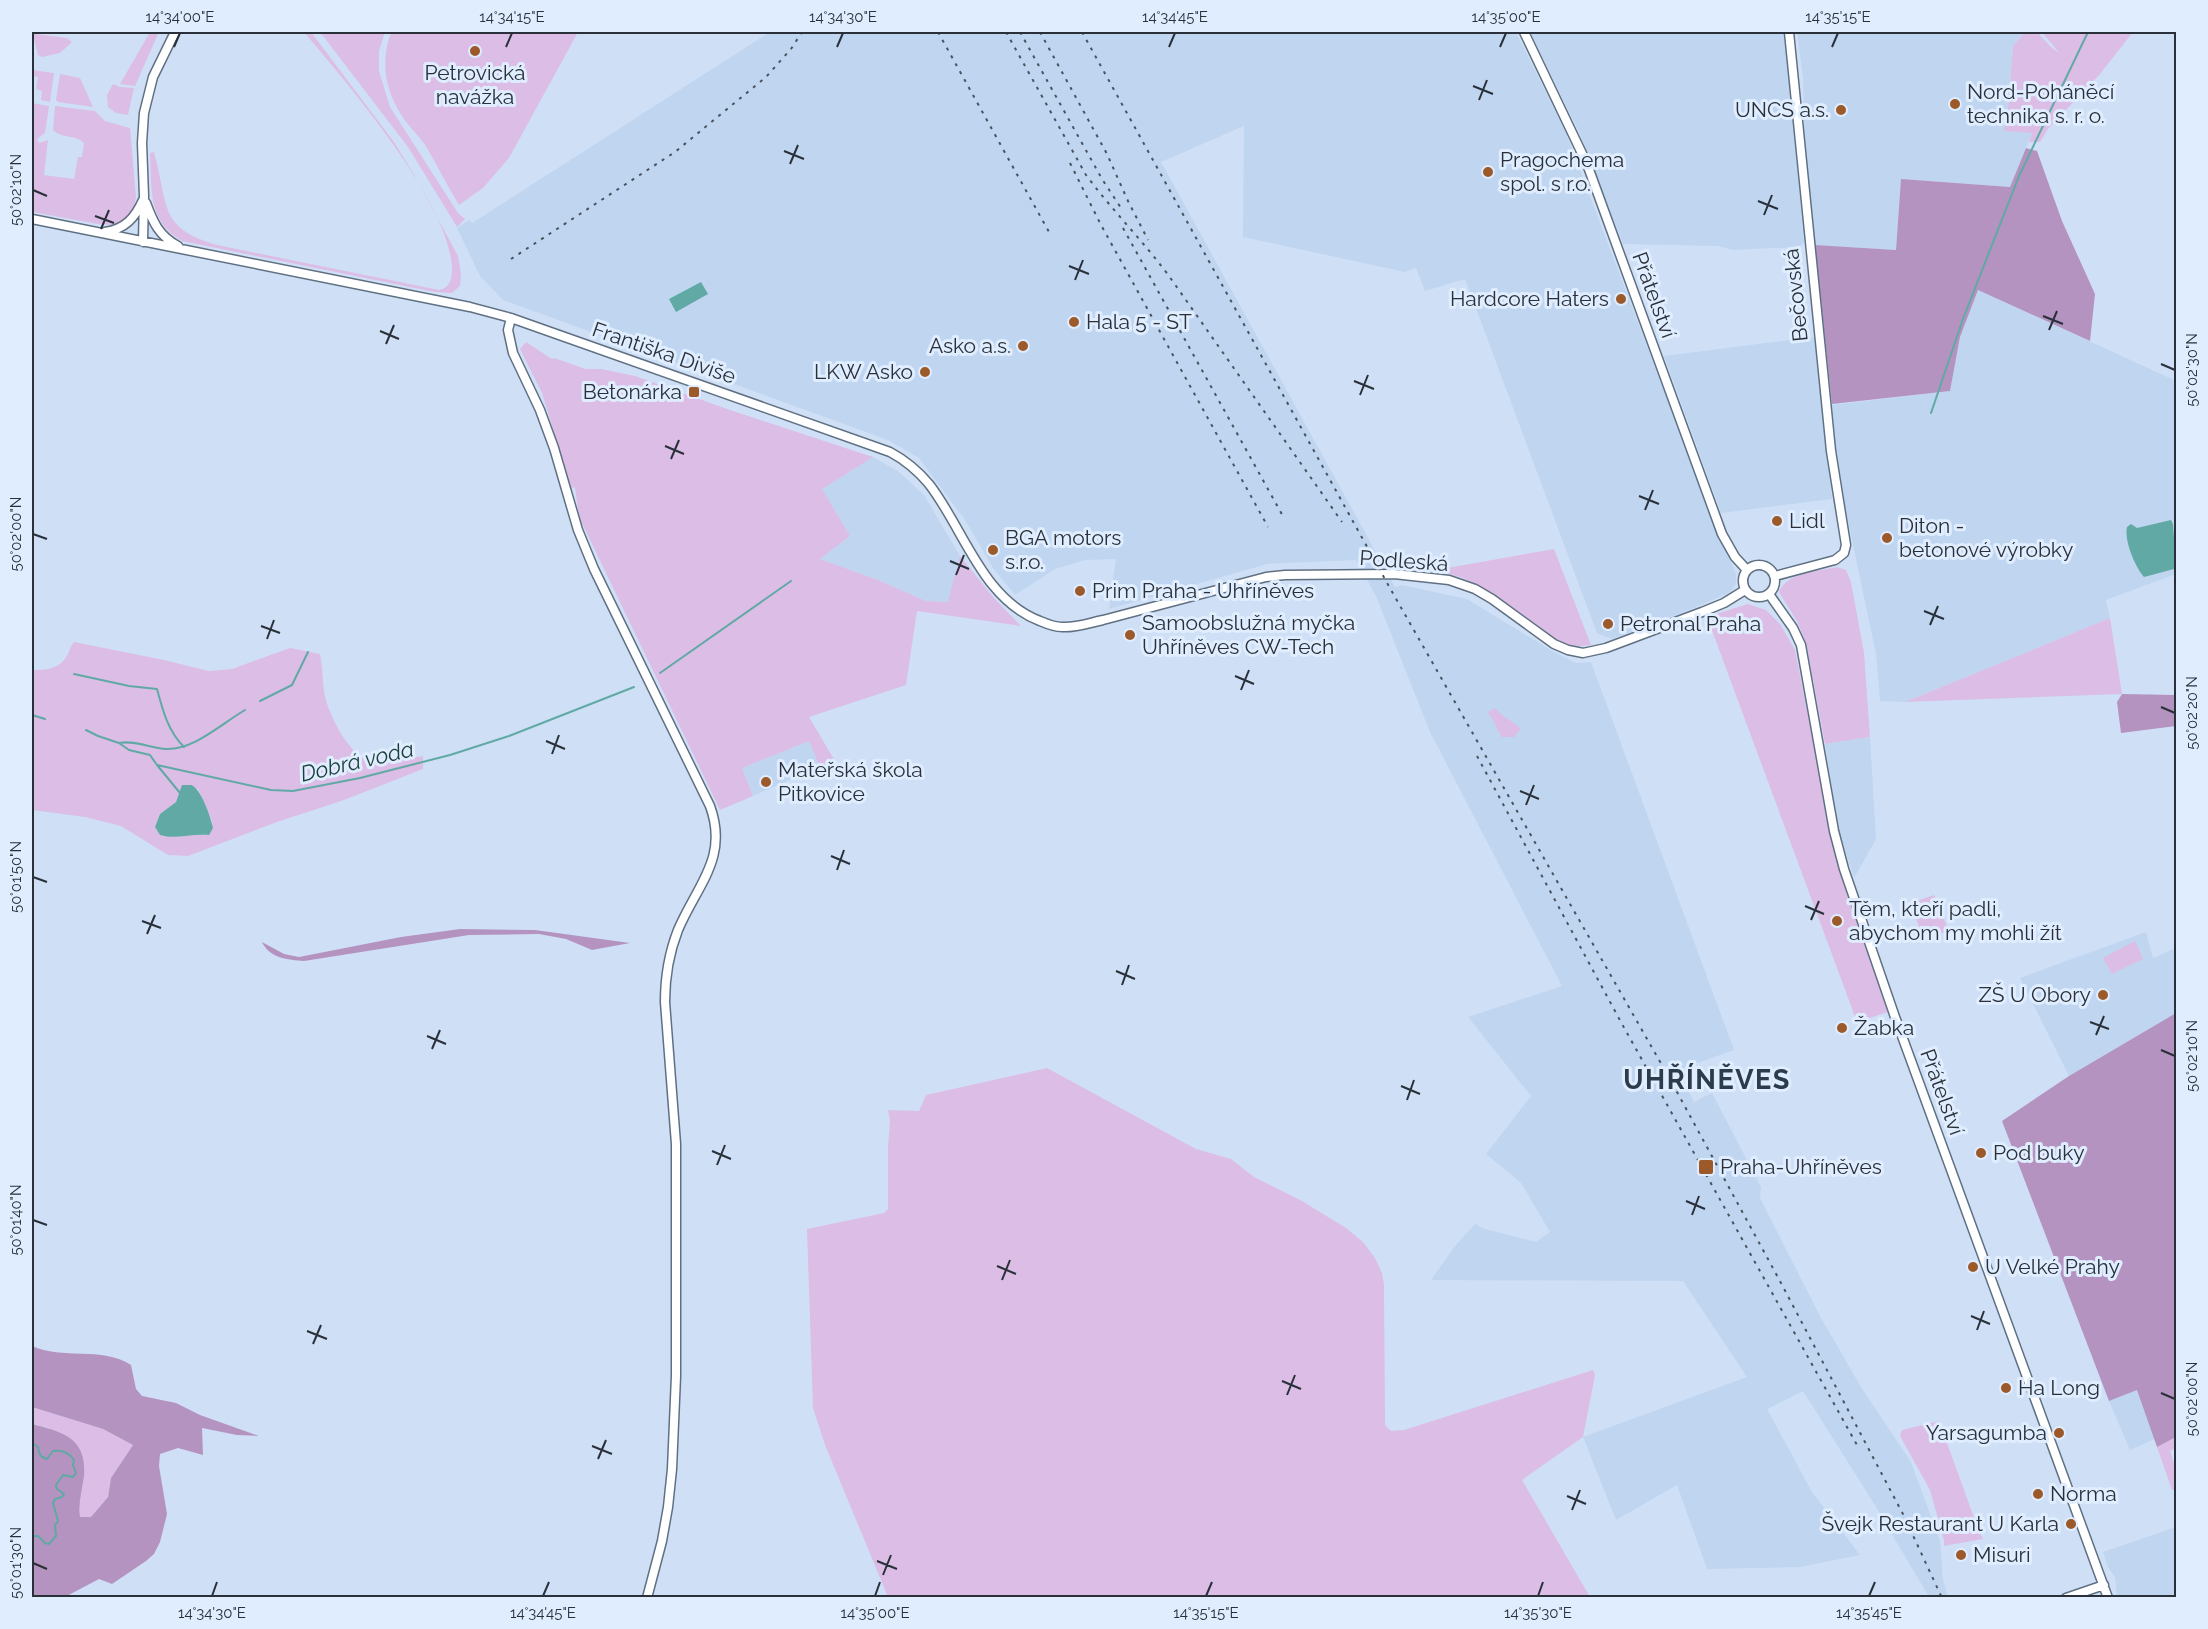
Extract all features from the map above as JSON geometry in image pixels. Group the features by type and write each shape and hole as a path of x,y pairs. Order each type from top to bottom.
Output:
{"main road":[{"path":"143,242 142,143 146,101 157,68 175,32"},
{"name":"Přátelství","path":"1524,32 1587,164 1722,534 1735,557 1747,570"},
{"name":"Bečovská","path":"1775,576 1831,561 1844,553 1846,537 1831,451 1789,32"},
{"path":"99,233 124,226 136,214 144,196"},
{"path":"144,196 155,226 162,234 182,248 202,254"},
{"path":"32,219 202,254"},
{"name":"Františka Diviše","path":"202,254 470,307 511,318 787,415 898,457 913,468 928,484 972,555 996,588 1009,602 1036,620"},
{"path":"511,318 508,330 513,352 540,410 554,448 578,530 594,569 710,806 717,831 712,864 677,933 671,951 666,982 665,1002 676,1143 676,1376 668,1507 647,1598"},
{"path":"1763,565 1775,576 1776,584 1765,597 1756,597 1746,590 1743,578 1747,570 1754,566 1763,565"},
{"name":"Podleská","path":"1036,620 1053,626 1076,626 1266,577 1284,575 1423,576 1449,580 1475,590 1492,599 1554,644 1583,653 1606,648 1702,612 1746,590"},
{"name":"Přátelství","path":"1769,594 1793,628 1801,645 1834,831 1851,889 1899,1028 2108,1598"},
{"path":"2066,1598 2104,1585"}],"shaded area":[{"path":"150,32 159,32 135,86 120,84"},
{"path":"304,32 311,32 394,142 420,185 369,112"},
{"path":"320,32 385,32 379,51 379,71 390,107 458,213 465,219 457,227 408,147"},
{"path":"391,32 578,32 509,158 483,188 459,205 427,148 404,119 392,98 385,66"},
{"path":"770,32 1516,32 1566,133 1713,520 1736,574 1736,584 1730,592 1612,639 1597,633 1465,279 1425,291 1416,268 1405,272 1243,237 1244,126 1161,162 1395,587 1402,585 1467,599 1554,652 1576,663 1591,662 1734,1050 1678,1070 1694,1102 1712,1093 1761,1187 1760,1198 1821,1318 1861,1387 1911,1462 1940,1541 1943,1580 1948,1597 1929,1597 1803,1391 1767,1409 1812,1492 1860,1555 1800,1567 1707,1569 1677,1485 1616,1520 1583,1437 1747,1377 1683,1281 1431,1280 1455,1246 1475,1224 1485,1229 1536,1242 1550,1232 1521,1183 1486,1154 1531,1096 1468,1017 1562,986 1430,732 1376,596 1356,560 1267,564 1109,609 1116,559 1085,560 1055,569 1015,595 993,568 965,520 919,458 888,440 503,300 480,276 457,228 469,220 472,223"},
{"path":"1530,32 1785,32 1804,243 1799,247 1733,250 1718,246 1623,244 1580,134"},
{"path":"1797,32 2025,32 2013,46 2007,121 2003,131 2032,133 2010,187 1901,179 1896,250 1815,245 1805,163 1803,79"},
{"path":"2025,32 2037,32 2059,53 2042,32 2133,32 2100,74 2048,129 2040,142 2029,142 2032,133 2003,131 2007,121 2013,46"},
{"path":"33,35 67,38 72,42 60,53 42,57 38,55"},
{"path":"32,70 54,73 50,102 41,100 42,91 36,89 38,77 32,76"},
{"path":"60,74 80,78 93,107 56,100"},
{"path":"113,84 134,88 128,115 116,113 108,107 107,95"},
{"path":"32,103 49,106 45,133 37,139 39,143 48,140 44,175 74,179 78,157 82,157 84,143 77,138 60,135 53,130 55,106 95,111 105,121 130,128 136,197 134,208 127,218 113,225 32,212"},
{"path":"2026,148 2037,151 2062,221 2095,294 2090,341 1978,290 1960,337 1950,391 1832,404 1815,245 1896,250 1901,179 2010,187"},
{"path":"154,152 165,201 176,223 186,232 201,240 222,246 439,290 450,282 452,269 447,242 436,216 458,256 460,286 452,293 435,292 182,241 171,233 157,214 152,191 150,153"},
{"path":"701,282 708,294 676,312 669,299"},
{"path":"1978,290 2174,380 2176,574 2106,600 2110,618 1905,702 1880,701 1876,654 1838,473 1832,405 1950,391 1960,337"},
{"path":"1814,337 1832,499 1721,513 1664,356"},
{"path":"526,342 552,359 586,369 601,369 635,376 873,457 822,489 850,536 820,559 878,580 926,601 948,602 960,556 993,597 1021,626 917,611 906,685 809,717 835,761 820,767 809,741 742,768 753,796 720,810 579,517 575,487 571,488 542,393 520,349"},
{"path":"873,457 898,471 924,495 960,556 949,602 926,601 878,580 820,559 850,536 821,489"},
{"path":"2171,520 2176,564 2174,569 2144,577 2131,553 2126,533 2127,527 2131,524 2137,528"},
{"path":"1554,549 1591,645 1571,647 1556,639 1492,593 1463,578 1436,570"},
{"path":"1837,567 1846,570 1851,582 1864,653 1870,737 1825,744 1807,647 1798,623 1779,592 1788,581 1796,577"},
{"path":"1748,604 1766,610 1780,624 1795,650 1842,877 1888,1009 1888,1012 1857,1022 1707,617"},
{"path":"2110,618 2122,694 1905,702"},
{"path":"74,642 209,671 232,669 290,648 320,654 327,703 340,732 354,750 361,757 375,761 423,756 423,769 188,856 168,855 121,826 85,817 32,810 32,670 57,666 66,658","holes":["182,786 198,789 212,821 209,835 172,837 160,835 155,827 160,814 176,802"]},
{"path":"2122,694 2176,695 2176,726 2121,733 2117,702"},
{"path":"1496,708 1521,729 1514,737 1502,737 1488,712"},
{"path":"1870,737 1876,839 1854,878 1838,828 1825,744"},
{"name":"Mateřská škola Pitkovice","path":"809,741 820,767 753,796 742,768"},
{"path":"182,785 195,787 202,797 213,828 209,835 166,836 160,835 155,827 160,814 176,802"},
{"path":"1934,895 1949,931 1923,939 1911,903"},
{"path":"460,929 535,930 630,943 592,950 566,939 539,934 469,935 304,961 274,955 262,942 284,954 299,957 401,937"},
{"name":"ZŠ U Obory","path":"2146,932 2153,958 2176,948 2176,1013 2069,1076 2020,978"},
{"path":"2135,941 2143,959 2112,974 2103,958"},
{"path":"2176,1013 2176,1437 2157,1447 2137,1390 2109,1401 2002,1121 2069,1076"},
{"path":"1047,1068 1196,1149 1231,1159 1254,1177 1302,1201 1346,1228 1363,1242 1375,1258 1382,1273 1384,1285 1385,1425 1391,1431 1404,1430 1593,1370 1595,1375 1583,1437 1522,1480 1590,1597 888,1597 825,1445 813,1408 807,1229 884,1213 888,1209 890,1121 888,1110 919,1111 926,1095"},
{"path":"32,1346 56,1352 95,1354 120,1359 131,1365 136,1389 142,1396 176,1403 200,1415 259,1436 237,1435 202,1428 203,1455 178,1448 160,1454 159,1466 167,1514 160,1542 154,1554 112,1584 99,1579 65,1597 32,1597 32,1424 63,1434 77,1445 82,1453 84,1476 80,1517 91,1517 108,1497 111,1478 133,1445 103,1429 32,1407"},
{"path":"2137,1390 2155,1439 2130,1450 2109,1401"},
{"path":"32,1407 103,1429 133,1445 111,1478 108,1497 91,1517 80,1517 79,1501 84,1475 49,1428 32,1424"},
{"path":"1939,1421 1976,1523 1972,1525 1975,1532 1979,1531 1983,1539 1944,1546 1930,1490 1900,1436 1902,1430"},
{"path":"2176,1437 2176,1448 2170,1451 2176,1469 2176,1489 2172,1490 2157,1447"},
{"path":"2176,1527 2176,1597 2117,1597 2115,1577 2108,1567 2103,1552"}],"waterway":[{"path":"1931,413 1963,319 2019,176 2088,32"},
{"name":"Dobrá voda","path":"660,673 791,581"},
{"path":"260,701 292,685 308,652"},
{"path":"74,674 129,686 157,689 170,727 184,747"},
{"name":"Dobrá voda","path":"86,730 119,743 129,750 150,755 157,765 271,790 293,791 360,778 450,755 509,736 634,687"},
{"path":"119,743 166,749 176,748 197,741 245,710"},
{"name":"Dobrá voda","path":"32,715 45,719"},
{"path":"157,765 180,793"},
{"path":"32,1443 38,1447 41,1456 47,1459 53,1451 67,1453 74,1460 76,1473 73,1477 63,1475 56,1485 57,1489 64,1494 55,1499 53,1503 58,1521 55,1525 56,1536 49,1544 38,1536 32,1536"}],"railway":[{"path":"511,259 675,152 766,77 791,49 802,32"},
{"path":"938,32 1049,232"},
{"path":"1006,32 1086,175 1169,276 1342,522"},
{"path":"1020,32 1102,179 1121,208"},
{"path":"1040,32 1107,154 1148,240"},
{"path":"1082,32 1391,590 1671,1081 1904,1516 1942,1598"},
{"path":"1070,163 1101,225 1268,527"},
{"path":"1123,228 1284,518"},
{"path":"1477,756 1622,1024 1857,1445"}],"place":[{"name":"Petrovická navážka","path":"475,51"},
{"name":"Nord-Poháněcí technika s. r. o.","path":"1955,104"},
{"name":"UNCS a.s.","path":"1841,110"},
{"name":"Pragochema spol. s r.o.","path":"1488,172"},
{"name":"Hardcore Haters","path":"1621,299"},
{"name":"Hala 5 - ST","path":"1074,322"},
{"name":"Asko a.s.","path":"1023,346"},
{"name":"LKW Asko","path":"925,372"},
{"name":"Betonárka","path":"694,392"},
{"name":"Lidl","path":"1777,521"},
{"name":"Diton - betonové výrobky","path":"1887,538"},
{"name":"BGA motors s.r.o.","path":"993,550"},
{"name":"Prim Praha - Uhříněves","path":"1080,591"},
{"name":"Petronal Praha","path":"1608,624"},
{"name":"Samoobslužná myčka Uhříněves CW-Tech","path":"1130,635"},
{"name":"Mateřská škola Pitkovice","path":"766,782"},
{"name":"Těm, kteří padli, abychom my mohli žít","path":"1837,921"},
{"name":"ZŠ U Obory","path":"2103,995"},
{"name":"Žabka","path":"1842,1028"},
{"name":"Pod buky","path":"1981,1153"},
{"name":"Praha-Uhříněves","path":"1706,1167"},
{"name":"U Velké Prahy","path":"1973,1267"},
{"name":"Ha Long","path":"2006,1388"},
{"name":"Yarsagumba","path":"2059,1433"},
{"name":"Norma","path":"2038,1494"},
{"name":"Švejk Restaurant U Karla","path":"2071,1524"},
{"name":"Misuri","path":"1961,1555"}],"district":[{"name":"UHŘÍNĚVES","path":"1707,1080"}]}
